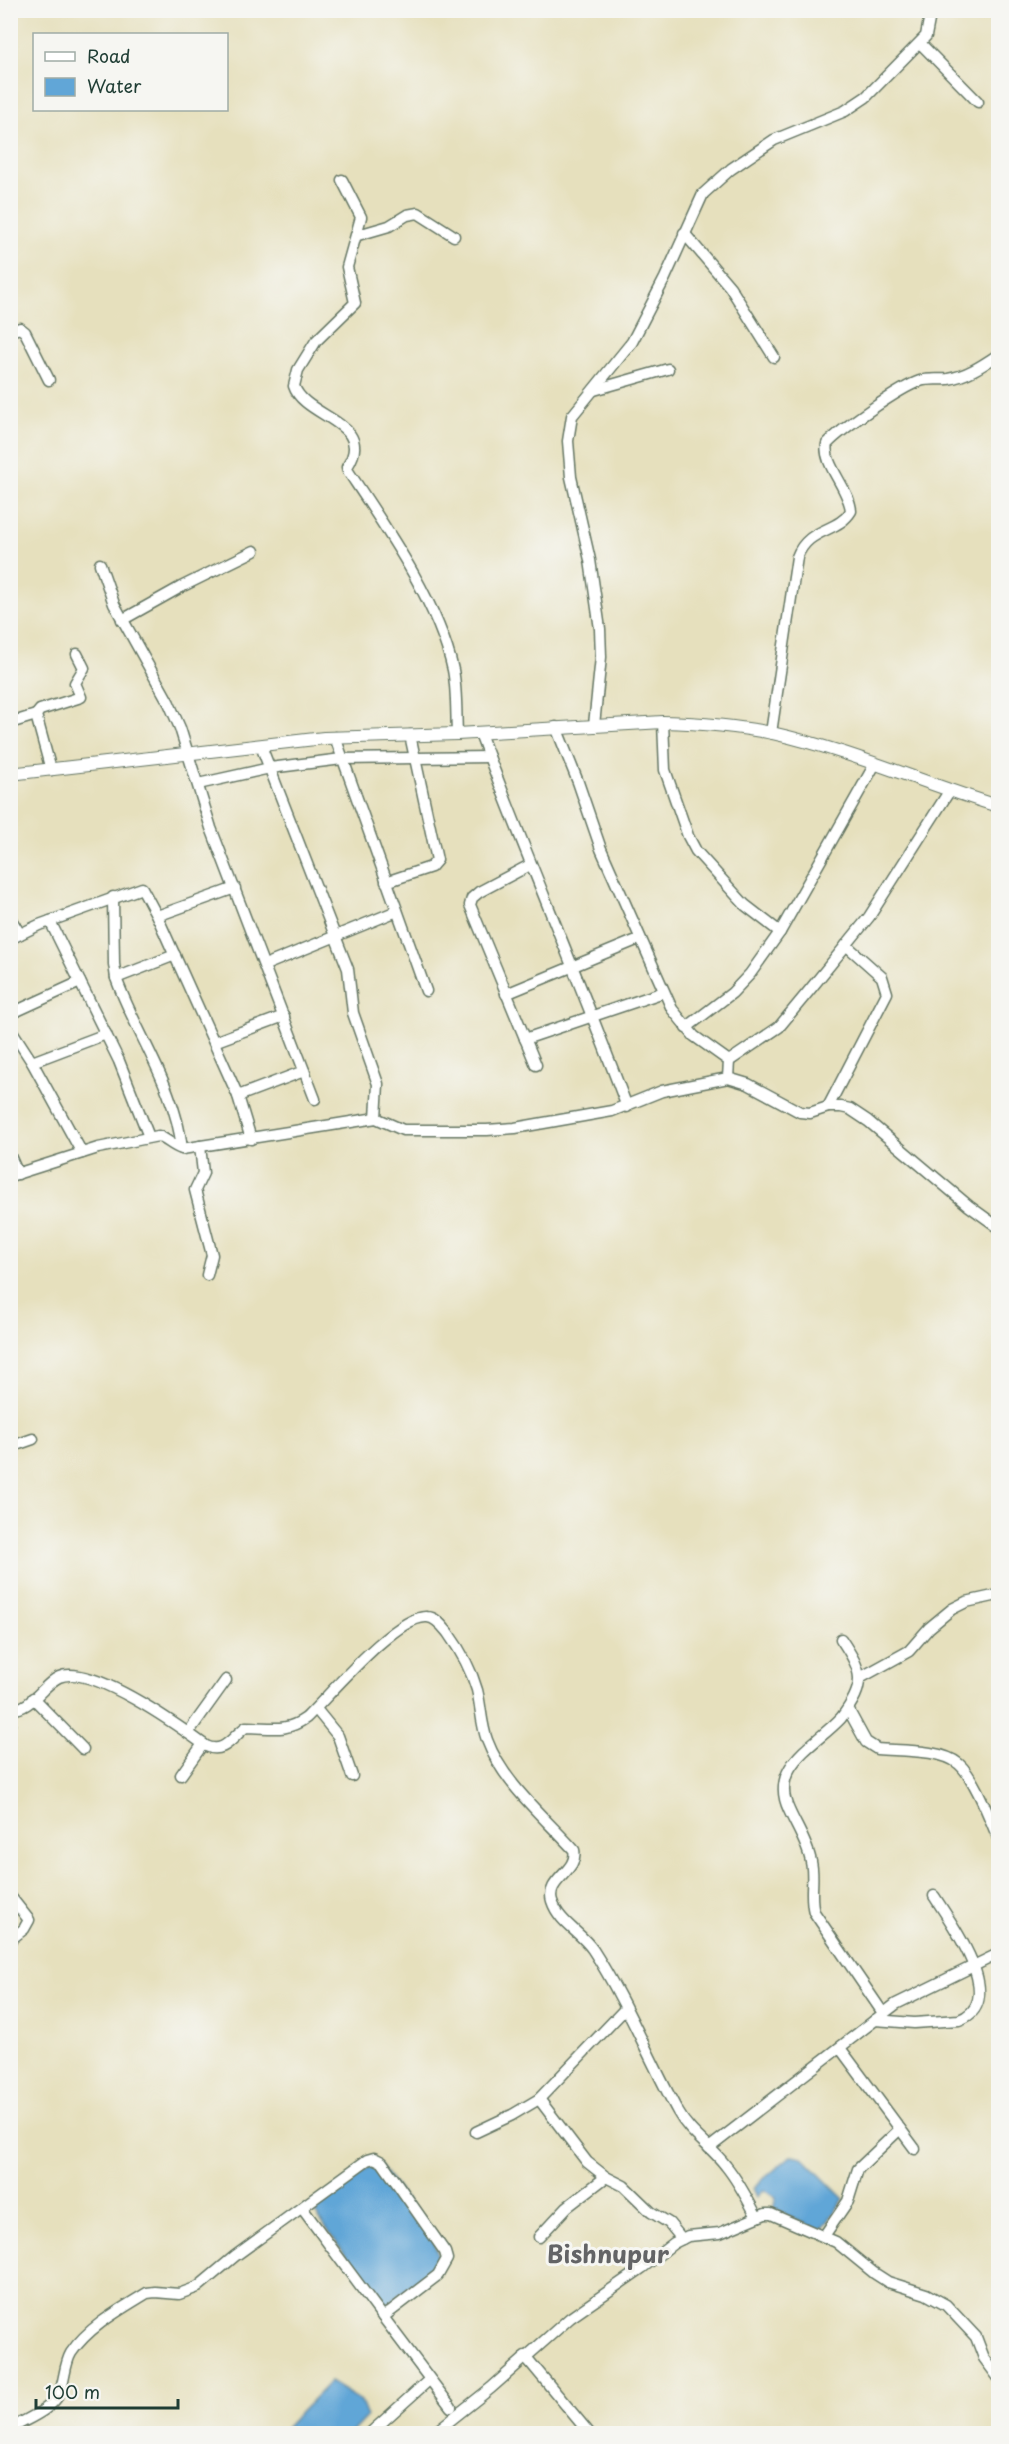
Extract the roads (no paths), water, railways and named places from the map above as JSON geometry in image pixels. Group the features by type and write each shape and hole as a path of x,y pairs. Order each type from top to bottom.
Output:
{"street":[{"path":"594,725 601,657 600,629 590,560 574,496 568,441 572,416 632,342 665,278 703,194 718,180 774,140 855,106 920,43 928,28 927,10"},
{"path":"920,43 978,102"},
{"path":"342,180 361,218 347,267 355,303 316,341 298,370 294,386 305,401 324,415 339,422 356,446 354,456 347,467 348,471 399,551 430,607 447,648 453,671 457,734"},
{"path":"358,235 389,226 407,215 418,213 454,236"},
{"path":"684,233 730,287 774,357"},
{"path":"10,331 20,328 25,332 49,380"},
{"path":"771,733 797,557 802,544 844,519 851,511 827,454 827,444 888,399 915,383 921,380 949,379 972,371 999,355"},
{"path":"594,390 668,369"},
{"path":"122,620 181,587 254,551"},
{"path":"100,564 122,620 169,703 190,753 211,828 315,1099"},
{"path":"10,723 36,714 40,710 81,697 75,683 84,668 77,654"},
{"path":"36,714 51,770"},
{"path":"663,722 665,770 688,836 696,851 745,905 780,932"},
{"path":"10,774 335,737 480,733 663,722 691,723 771,733 875,764 999,806"},
{"path":"556,727 601,849 672,1010 686,1028 729,1061"},
{"path":"480,733 627,1107"},
{"path":"386,882 431,867 437,860 410,735"},
{"path":"335,737 426,991"},
{"path":"261,746 348,969 353,1013 375,1074 379,1093 376,1118"},
{"path":"198,784 270,768 342,759 489,756"},
{"path":"686,1028 732,993 750,974 780,932 875,764"},
{"path":"729,1061 779,1027 846,945 874,909 950,790"},
{"path":"530,865 479,892 472,898 470,905 536,1065"},
{"path":"10,918 15,937 50,921 142,888 158,916 238,1096 251,1139"},
{"path":"158,916 235,888"},
{"path":"113,897 116,978 168,1096 182,1149"},
{"path":"265,965 397,910"},
{"path":"50,921 119,1061 149,1137"},
{"path":"506,994 639,939"},
{"path":"828,1107 886,993 882,977 846,945"},
{"path":"116,978 175,955"},
{"path":"10,1014 80,982"},
{"path":"525,1039 664,992"},
{"path":"214,1042 284,1016"},
{"path":"10,1028 32,1062 82,1153"},
{"path":"32,1062 106,1034"},
{"path":"728,1078 729,1061"},
{"path":"238,1096 304,1071"},
{"path":"10,1156 14,1175 82,1153 149,1137 164,1138 175,1147 182,1149 376,1118 403,1130 487,1130 557,1121 627,1107 662,1091 728,1078 748,1084 800,1112 810,1113 828,1107 850,1109 868,1121 969,1206 999,1227"},
{"path":"200,1146 203,1173 195,1190 212,1255 207,1275"},
{"path":"10,1447 33,1439"},
{"path":"860,1678 909,1651 929,1628 952,1609 966,1602 999,1595"},
{"path":"10,1709 22,1707 57,1677 66,1674 78,1676 127,1695 212,1749 220,1749 246,1727 284,1729 294,1726 316,1708 396,1629 416,1619 427,1617 435,1620 458,1647 470,1668 486,1738 493,1754 525,1798 574,1850 576,1857 573,1863 550,1894 559,1915 592,1948 678,2113 689,2129 726,2166 757,2217"},
{"path":"841,1639 858,1666 860,1678 848,1709 831,1730 791,1763 785,1778 784,1793 786,1805 812,1862 811,1901 814,1912 879,2016 914,2023 965,2018 980,2004 983,1985 978,1964 934,1896"},
{"path":"188,1733 226,1680"},
{"path":"33,1698 83,1749"},
{"path":"316,1708 338,1736 352,1776"},
{"path":"848,1709 870,1746 932,1754 949,1758 960,1764 968,1775 999,1838"},
{"path":"181,1776 203,1743"},
{"path":"10,1896 29,1920 24,1929 10,1940"},
{"path":"709,2148 896,2004 999,1954"},
{"path":"476,2132 520,2111 539,2099 625,2009"},
{"path":"840,2049 915,2149"},
{"path":"539,2099 587,2162 606,2177 624,2186 651,2212 669,2223 682,2239"},
{"path":"824,2236 848,2201 858,2169 900,2129"},
{"path":"10,2429 51,2405 59,2393 70,2355 84,2337 103,2322 147,2294 155,2292 179,2294 198,2287 235,2256 367,2160 374,2158 382,2162 445,2252 447,2259 438,2275 383,2317"},
{"path":"539,2237 567,2207 606,2177"},
{"path":"302,2208 451,2408"},
{"path":"432,2433 492,2388 570,2318 682,2239 688,2236 720,2233 757,2217 771,2214 844,2247 888,2282 926,2294 946,2305 976,2337 984,2358 999,2378"},
{"path":"525,2356 590,2433"},
{"path":"369,2433 429,2380"}],"water":[{"path":"792,2155 802,2157 844,2199 821,2231 773,2209 776,2197 764,2190 757,2197 753,2188"},
{"path":"377,2161 430,2233 441,2262 384,2307 313,2210"},
{"path":"330,2382 361,2401 367,2416 351,2433 285,2433 287,2426"}],"district":[{"name":"Bishnupur","path":"608,2253"}]}
